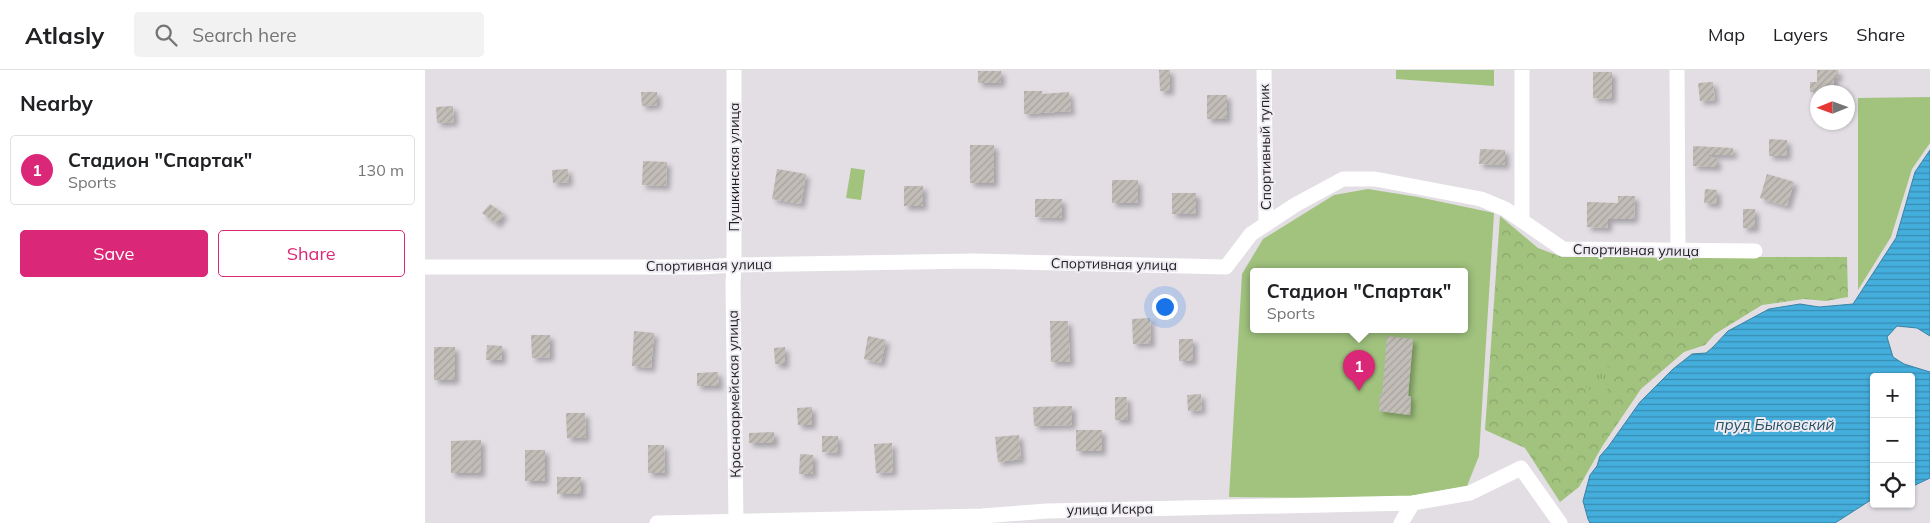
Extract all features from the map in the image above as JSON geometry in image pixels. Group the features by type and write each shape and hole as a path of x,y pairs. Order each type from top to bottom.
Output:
{"street":[{"name":"Пушкинская улица","path":"734,70 734,264"},
{"name":"Спортивный тупик","path":"1264,70 1266,224"},
{"path":"1522,70 1523,221"},
{"path":"1677,70 1678,250"},
{"name":"Спортивная улица","path":"425,267 702,266 974,261 1226,267 1251,234 1302,200 1343,179 1375,179 1481,199 1505,209 1563,249 1755,251"},
{"name":"Красноармейская улица","path":"734,264 736,522"},
{"name":"улица Искра","path":"657,523 982,519 1047,510 1413,503 1470,493 1521,468 1560,523"},
{"path":"1401,523 1413,503"}],"green space":[{"path":"1396,70 1494,70 1494,86 1396,79"},
{"path":"1930,97 1930,143 1912,169 1891,237 1858,290 1858,98"},
{"path":"851,168 865,170 861,200 846,198"},
{"path":"1368,189 1494,213 1479,456 1467,486 1411,496 1337,498 1229,497 1242,274 1263,239 1334,195"},
{"path":"1500,216 1538,248 1562,257 1847,257 1848,297 1826,301 1804,299 1762,305 1715,334 1705,345 1684,352 1641,389 1603,445 1579,487 1560,502 1525,448 1485,430"},
{"path":"1599,360 1618,374 1601,398 1582,384"}],"water":[{"name":"пруд Быковский","path":"1930,150 1930,336 1917,328 1897,326 1887,337 1893,357 1904,364 1930,372 1930,478 1915,485 1915,373 1870,373 1870,501 1835,523 1590,523 1583,501 1590,475 1597,466 1600,456 1640,402 1673,369 1692,354 1706,353 1728,331 1769,309 1800,304 1819,307 1853,304 1896,238 1915,172"}],"building":[{"path":"1159,70 1170,70 1170,91 1160,91"},
{"path":"1817,70 1838,70 1838,78 1834,78 1834,85 1810,85 1810,82 1817,82"},
{"path":"978,71 1001,71 1001,83 978,83"},
{"path":"1593,72 1612,72 1612,99 1593,98"},
{"path":"1713,82 1715,100 1700,101 1698,83"},
{"path":"1024,91 1042,91 1042,94 1069,92 1071,111 1024,114"},
{"path":"641,92 657,92 657,105 642,106"},
{"path":"1207,95 1227,95 1227,119 1207,119"},
{"path":"453,106 454,122 437,123 436,107"},
{"path":"1769,139 1787,140 1787,156 1769,156"},
{"path":"970,145 994,145 994,183 970,183"},
{"path":"1693,146 1733,148 1733,155 1706,155 1717,159 1717,167 1693,166"},
{"path":"1480,149 1505,150 1505,165 1479,164"},
{"path":"643,161 667,162 666,186 642,185"},
{"path":"568,169 569,182 553,183 552,170"},
{"path":"777,169 806,174 801,204 772,199"},
{"path":"1767,174 1794,182 1787,206 1760,198"},
{"path":"1112,180 1138,180 1138,203 1112,203"},
{"path":"904,186 923,186 923,206 904,206"},
{"path":"1705,189 1717,190 1717,204 1704,203"},
{"path":"1172,193 1196,193 1196,214 1172,214"},
{"path":"1618,196 1635,196 1634,219 1608,219 1608,228 1587,227 1587,202 1618,203"},
{"path":"1035,199 1062,199 1062,218 1035,217"},
{"path":"490,204 504,214 497,224 482,213"},
{"path":"1743,209 1755,209 1755,228 1743,228"},
{"path":"1150,318 1151,343 1133,344 1132,319"},
{"path":"1050,321 1068,321 1070,362 1051,362"},
{"path":"634,331 654,333 651,368 632,366"},
{"path":"531,335 550,335 550,357 532,358"},
{"path":"868,336 886,340 881,363 864,359"},
{"path":"1387,336 1413,339 1408,396 1411,396 1410,415 1379,411"},
{"path":"1179,339 1193,339 1193,361 1179,361"},
{"path":"487,345 502,346 502,360 486,360"},
{"path":"434,347 455,347 455,380 434,380"},
{"path":"785,347 785,364 775,364 774,348"},
{"path":"718,372 719,386 697,386 697,373"},
{"path":"1201,394 1202,410 1188,411 1187,395"},
{"path":"1115,397 1127,397 1128,420 1115,420"},
{"path":"1072,406 1072,425 1034,426 1033,407"},
{"path":"812,407 812,425 798,425 797,408"},
{"path":"566,413 585,413 586,438 567,438"},
{"path":"1076,430 1102,430 1102,451 1076,451"},
{"path":"774,432 774,443 749,443 749,433"},
{"path":"1019,435 1021,459 998,462 995,437"},
{"path":"822,436 838,436 838,453 822,452"},
{"path":"481,440 481,473 451,473 451,441"},
{"path":"892,443 893,472 876,473 874,444"},
{"path":"648,445 664,445 665,473 648,473"},
{"path":"525,450 545,450 545,481 525,481"},
{"path":"800,454 813,455 813,474 799,474"},
{"path":"557,477 581,477 581,494 557,494"}],"place":[{"name":"Стадион \"Спартак\"","path":"1359,391"}]}
